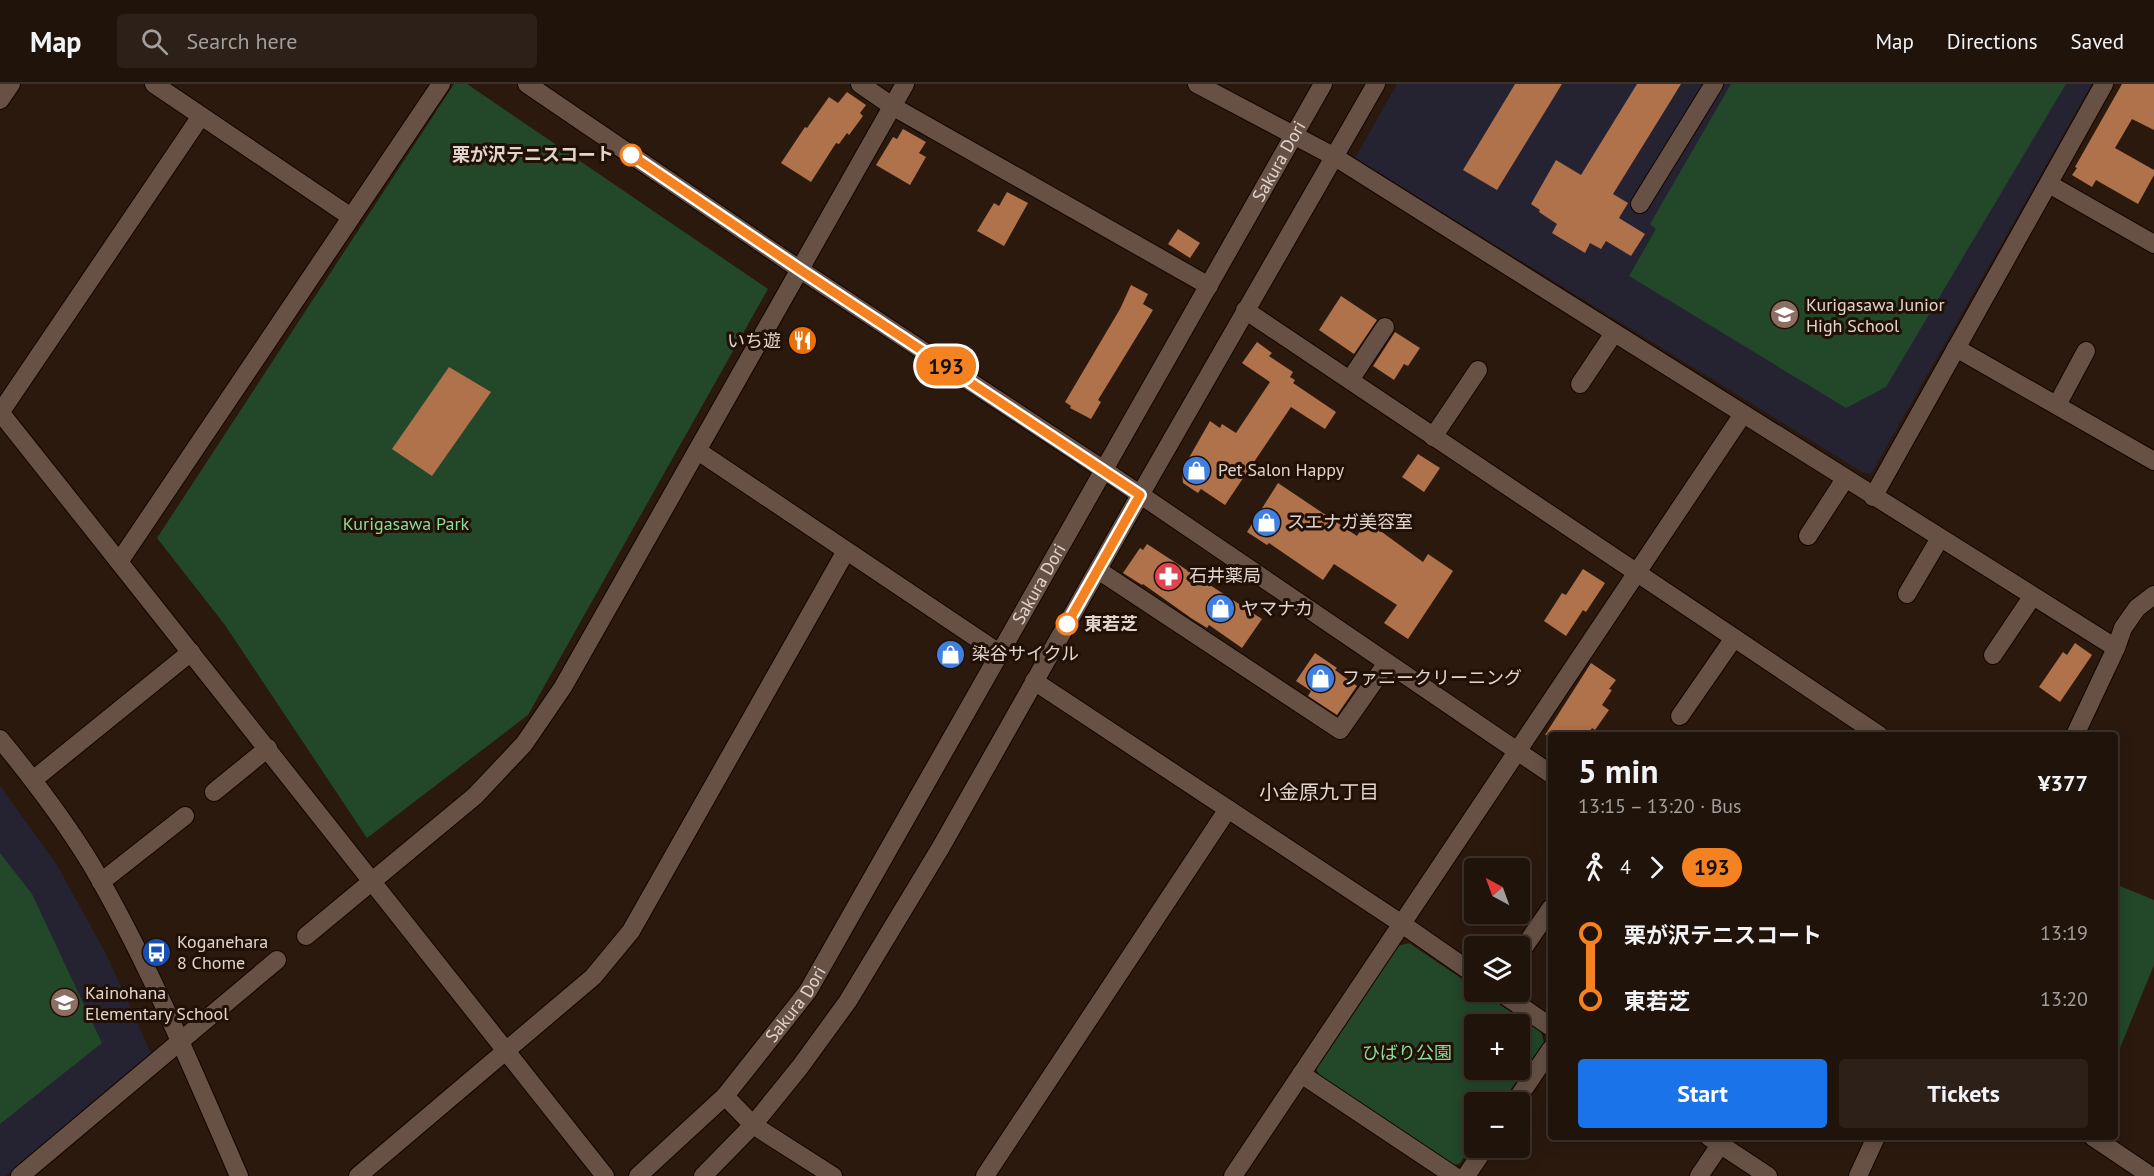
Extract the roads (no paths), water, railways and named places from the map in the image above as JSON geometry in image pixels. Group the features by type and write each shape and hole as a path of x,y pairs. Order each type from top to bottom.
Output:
{"street":[{"path":"0,100 10,84"},
{"path":"154,84 351,217"},
{"path":"119,562 441,84"},
{"path":"860,84 892,106 1209,286"},
{"path":"306,936 475,796 524,744 563,687 905,84"},
{"path":"1197,84 1335,157 2116,648"},
{"name":"Sakura Dori","path":"638,1176 725,1096 808,991 1323,84"},
{"path":"703,1176 753,1125 848,1001 941,847 1245,309 1376,84"},
{"path":"1640,204 1714,84"},
{"path":"1873,497 2104,84"},
{"path":"533,86 799,269 1104,470 1548,772"},
{"path":"201,116 0,412 373,880 605,1176"},
{"path":"2049,184 2154,244"},
{"path":"1245,309 1875,732"},
{"path":"1350,380 1385,327"},
{"path":"1580,384 1614,333"},
{"path":"1956,348 2154,461"},
{"path":"2057,405 2086,351"},
{"path":"1433,437 1478,370"},
{"path":"1233,1176 1743,414"},
{"path":"698,451 999,653"},
{"path":"1808,536 1845,478"},
{"path":"1906,594 1940,538"},
{"path":"358,1176 593,977 631,931 846,550"},
{"path":"1098,570 1340,730 1387,663"},
{"path":"2076,732 2123,628 2146,610 2154,595"},
{"path":"1993,655 2032,597"},
{"path":"1680,716 1734,638"},
{"path":"33,780 191,652"},
{"path":"1034,681 1464,967"},
{"path":"0,739 65,824 100,882 144,964 239,1176"},
{"path":"214,792 268,748"},
{"path":"985,1176 1228,809"},
{"path":"100,882 185,816"},
{"path":"1530,938 1548,912"},
{"path":"20,1176 277,960"},
{"path":"1515,1002 1548,1025"},
{"path":"1522,1092 1548,1053"},
{"path":"1301,1074 1454,1176"},
{"path":"725,1096 753,1125 810,1170 833,1176"},
{"path":"1858,1176 1875,1140"},
{"path":"2097,1140 2151,1176"},
{"path":"1699,1176 1715,1141 1768,1176"},
{"path":"1466,1176 1478,1158"}],"place":[{"name":"栗が沢テニスコート","path":"631,155"},
{"name":"Kurigasawa Junior High School","path":"1785,315"},
{"name":"いち遊","path":"802,341"},
{"name":"Pet Salon Happy","path":"1197,470"},
{"name":"スエナガ美容室","path":"1266,522"},
{"name":"石井薬局","path":"1168,576"},
{"name":"ヤマナカ","path":"1220,609"},
{"name":"東若芝","path":"1067,624"},
{"name":"染谷サイクル","path":"951,654"},
{"name":"ファニークリーニング","path":"1321,678"},
{"name":"Koganehara 8 Chome","path":"156,952"},
{"name":"Kainohana Elementary School","path":"64,1003"}],"district":[{"name":"小金原九丁目","path":"1319,792"}],"park label":[{"name":"Kurigasawa Park","path":"406,524"},
{"name":"ひばり公園","path":"1407,1053"}]}
